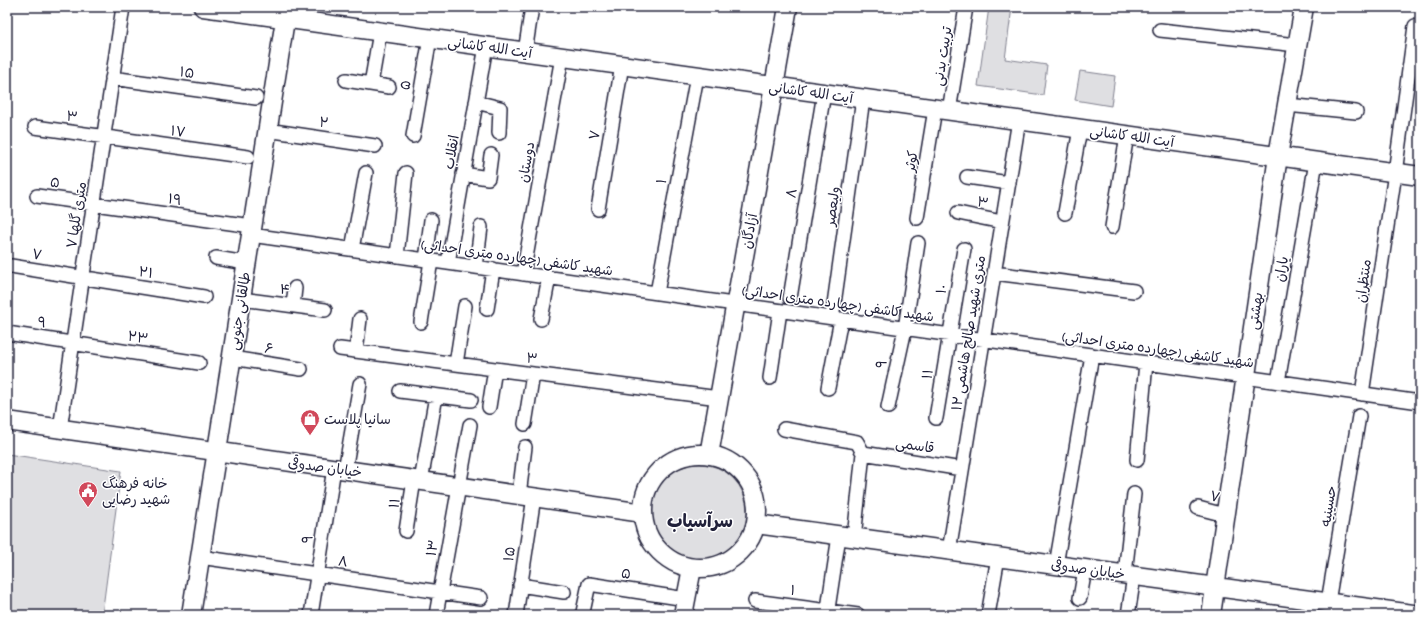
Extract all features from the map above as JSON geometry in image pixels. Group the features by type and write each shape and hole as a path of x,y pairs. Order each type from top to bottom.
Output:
{"street":[{"name":"۷ متری گلها","path":"60,429 123,7"},
{"name":"آیت الله کاشانی","path":"203,7 286,13 380,32 1420,176"},
{"path":"525,52 532,7"},
{"name":"آزادگان","path":"709,455 788,7"},
{"name":"تربیت بدنی","path":"942,110 966,7"},
{"name":"بهشتی","path":"1211,615 1278,156 1304,7"},
{"name":"طالقانی جنوبی","path":"191,615 286,13"},
{"name":"منتظران","path":"1362,394 1415,26"},
{"path":"1160,30 1297,45"},
{"path":"371,84 380,32"},
{"name":"۵","path":"413,136 430,38"},
{"name":"انقلاب","path":"448,263 486,46"},
{"name":"دوستان","path":"523,274 562,57"},
{"name":"۷","path":"598,209 622,65"},
{"name":"۱","path":"657,293 697,76"},
{"name":"۱۵","path":"112,78 256,98"},
{"path":"346,80 389,87"},
{"name":"۸","path":"790,298 824,93"},
{"name":"ولیعصر","path":"828,388 863,99"},
{"path":"476,102 500,108 499,133"},
{"path":"1287,105 1356,112"},
{"name":"کوثر","path":"917,218 942,110"},
{"name":"۱۲ متری شهید صالح هاشمی","path":"949,551 1019,120"},
{"name":"۳","path":"35,127 104,136"},
{"path":"1065,213 1080,129"},
{"name":"۲","path":"268,130 375,146"},
{"name":"۱۷","path":"104,136 248,157"},
{"path":"1112,227 1127,136"},
{"path":"463,174 488,178 491,155"},
{"name":"یاران","path":"1278,382 1316,162"},
{"path":"352,249 366,173"},
{"path":"397,256 406,173"},
{"path":"967,177 1009,183"},
{"name":"۵","path":"37,196 94,204"},
{"name":"۱۹","path":"94,204 252,231"},
{"name":"۳","path":"958,213 1002,222"},
{"path":"421,322 431,220"},
{"path":"476,267 481,227"},
{"name":"شهید کاشفی (چهارده متری احداثی)","path":"252,231 397,256 1362,394 1419,399"},
{"name":"۹","path":"888,407 905,329 918,243"},
{"name":"۱۰","path":"950,335 964,249"},
{"path":"216,258 246,262"},
{"name":"۷","path":"11,266 82,278"},
{"path":"487,309 493,269"},
{"path":"994,273 1134,291"},
{"path":"541,319 548,277"},
{"name":"۲۱","path":"82,278 204,297"},
{"path":"293,306 295,288"},
{"name":"۴","path":"241,299 325,311"},
{"path":"456,364 465,306"},
{"path":"770,378 780,311"},
{"path":"356,351 360,320"},
{"name":"۹","path":"7,333 73,343"},
{"name":"۱۱","path":"936,418 950,335"},
{"name":"۲۳","path":"73,343 199,363"},
{"name":"۳","path":"340,349 719,398"},
{"path":"1056,565 1092,355"},
{"name":"۶","path":"232,358 301,369"},
{"path":"1136,460 1146,363"},
{"path":"489,407 495,369"},
{"path":"525,424 533,374"},
{"name":"۹","path":"310,615 317,574 360,384"},
{"path":"400,391 471,400"},
{"name":"۱۱","path":"406,532 436,396"},
{"name":"حسینیه","path":"1317,606 1359,416"},
{"name":"خیابان صدوقی","path":"7,421 643,513"},
{"name":"۱۳","path":"436,615 470,425"},
{"path":"784,429 857,442 863,453 847,537 827,613 858,615"},
{"path":"525,447 526,496"},
{"name":"قاسمی","path":"863,453 962,469"},
{"path":"692,455 709,455 724,459 737,468 748,479 754,493 757,509 756,524 750,540 739,553 725,562 709,567 692,568 677,563 663,555 652,543 646,529 643,513 645,496 651,481 662,468 676,459 692,455"},
{"path":"1128,615 1134,494"},
{"name":"۱۵","path":"516,615 520,585 526,496"},
{"name":"۷","path":"1198,508 1225,515"},
{"name":"خیابان صدوقی","path":"756,524 1215,587 1317,606 1347,610 1420,612"},
{"name":"۸","path":"200,556 480,598"},
{"path":"988,615 998,557"},
{"path":"684,607 692,568"},
{"path":"1080,598 1085,569"},
{"name":"۵","path":"583,612 589,584 684,607"},
{"path":"520,585 564,592"},
{"name":"۱","path":"755,601 827,613"}],"shaded area":[{"path":"989,7 1012,7 1005,59 1047,65 1043,95 978,86"},
{"path":"1080,71 1115,76 1111,106 1075,100"},
{"path":"7,454 121,471 102,615 7,615"},
{"path":"699,464 717,468 726,472 733,478 739,485 743,494 747,512 743,530 739,539 733,546 726,552 717,556 699,560 681,556 672,552 665,546 659,539 655,530 651,512 655,494 659,485 665,478 672,472 681,468"}],"place":[{"name":"سانیا پلاست","path":"310,436"},
{"name":"خانه فرهنگ شهید رضایی","path":"88,508"}],"district":[{"name":"سرآسیاب","path":"700,521"}]}
